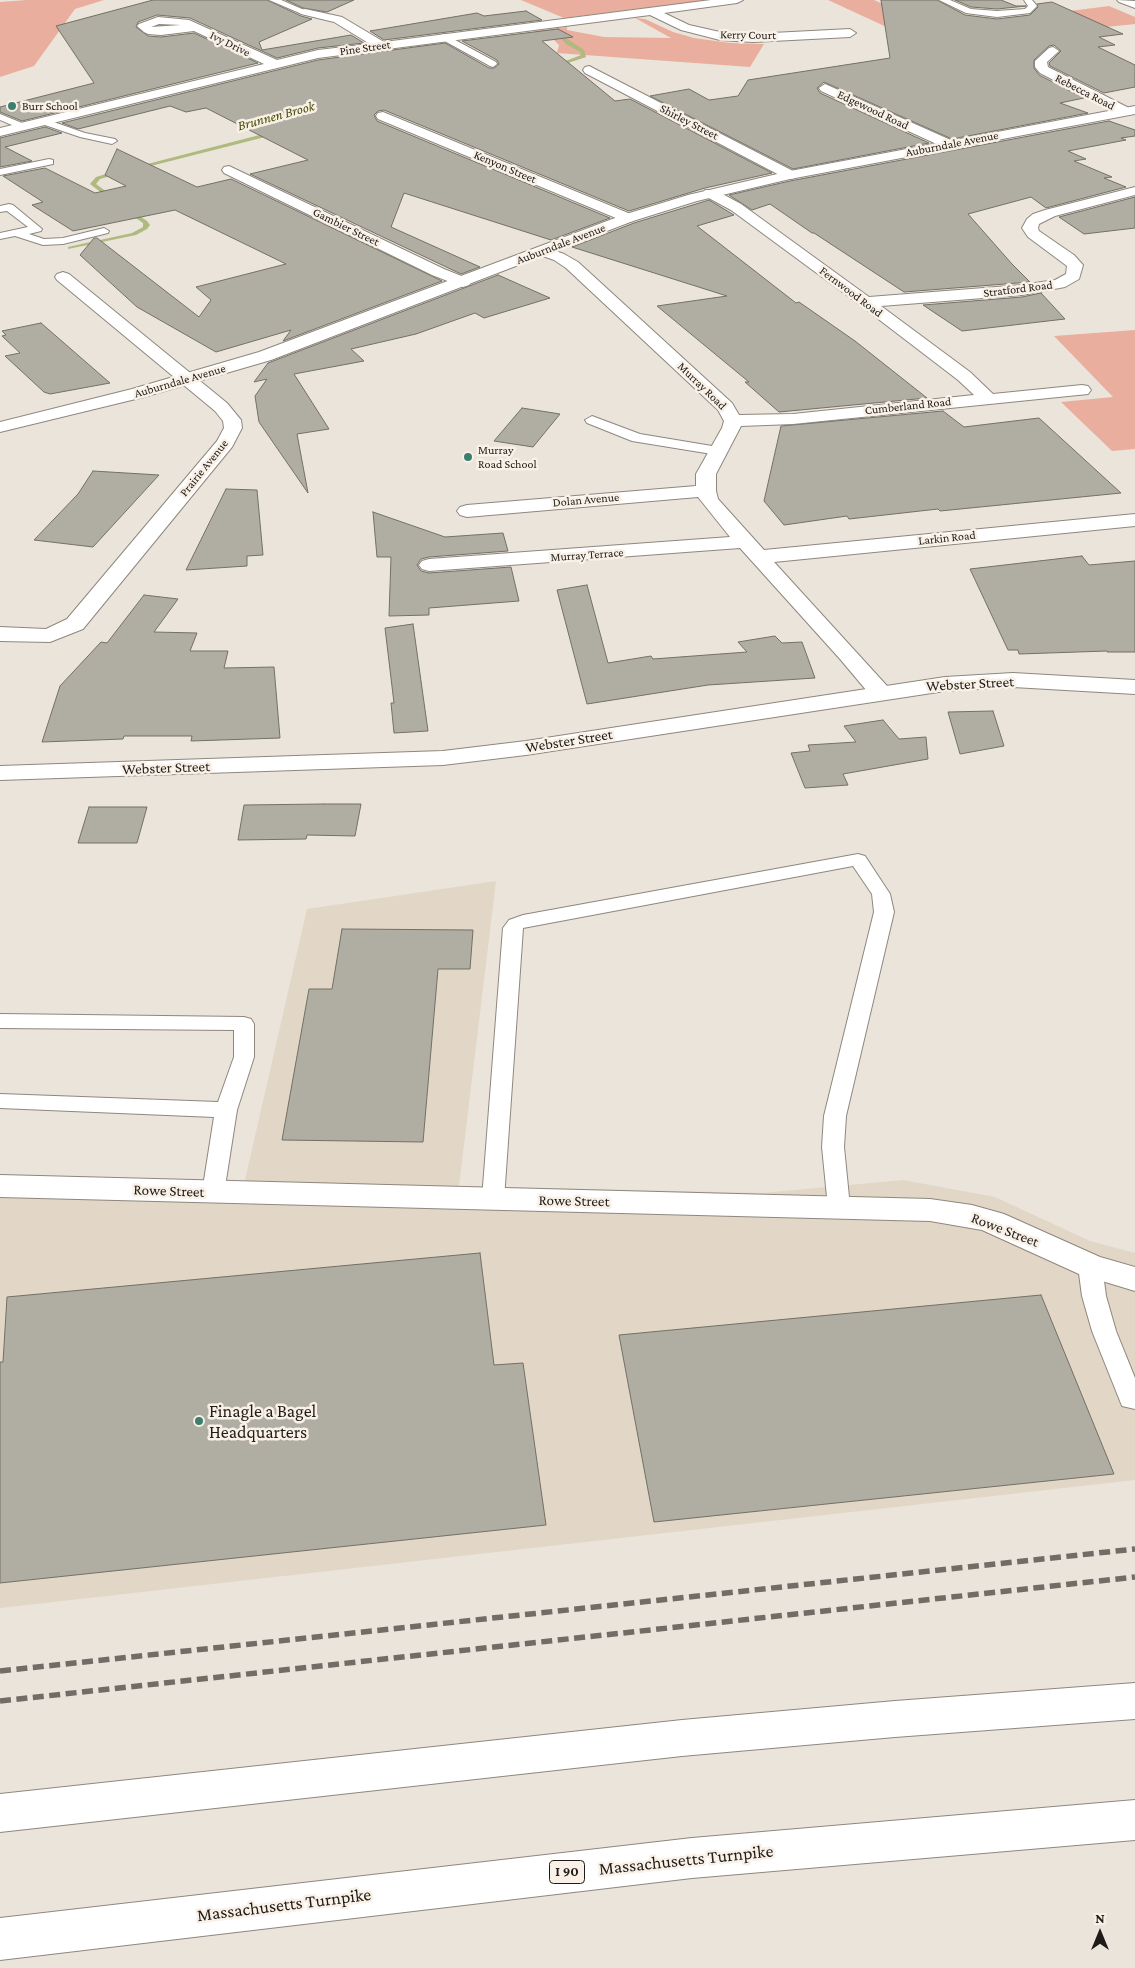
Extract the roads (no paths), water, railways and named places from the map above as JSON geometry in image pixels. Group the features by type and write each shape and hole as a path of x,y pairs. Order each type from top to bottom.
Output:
{"main road":[{"name":"Pine Street","path":"0,132 318,54 737,0"},
{"path":"1123,0 1135,5"},
{"name":"Kerry Court","path":"651,10 685,28 720,36 753,38 850,33"},
{"path":"305,12 338,19 381,46"},
{"name":"Ivy Drive","path":"190,24 275,64"},
{"name":"Rebecca Road","path":"1053,51 1041,61 1041,67 1044,70 1129,111"},
{"name":"Shirley Street","path":"589,70 790,175"},
{"name":"Edgewood Road","path":"825,88 948,144"},
{"name":"Auburndale Avenue","path":"0,426 187,380 283,350 628,218 710,193 948,144 1129,111"},
{"name":"Kenyon Street","path":"383,116 628,218"},
{"name":"Gambier Street","path":"229,170 438,272 463,282"},
{"name":"Stratford Road","path":"866,302 1022,290 1058,284 1073,276 1075,265 1069,258 1033,234 1030,228 1032,222 1038,217 1050,213 1135,191"},
{"name":"Fernwood Road","path":"710,193 736,207 866,302 964,376 987,398"},
{"name":"Murray Road","path":"542,251 572,265 720,401 730,414 733,421 731,428 706,474 706,491"},
{"name":"Prairie Avenue","path":"0,634 50,635 75,624 229,437 233,428 229,415 222,407 63,277"},
{"name":"Cumberland Road","path":"733,421 793,419 987,398 1082,390"},
{"path":"706,491 716,510 848,654 880,692"},
{"name":"Dolan Avenue","path":"466,510 706,491"},
{"name":"Larkin Road","path":"758,557 1135,520"},
{"name":"Murray Terrace","path":"429,565 744,542"},
{"name":"Webster Street","path":"0,773 443,758 526,748 880,692 946,684 997,680 1135,687"},
{"name":"Rowe Street","path":"0,1186 213,1193 930,1210 972,1216 1010,1230 1090,1266 1135,1279"},
{"path":"0,1813 663,1740 895,1719 1135,1701"},
{"name":"Massachusetts Turnpike","path":"0,1939 692,1858 1135,1820"}],"lane":[{"path":"272,0 305,12"},
{"path":"943,0 969,11 997,14 1027,11 1033,6 1028,0"},
{"path":"444,37 493,64"},
{"path":"0,117 24,127"},
{"path":"45,122 76,133 112,141"},
{"path":"0,172 49,162"},
{"path":"0,210 9,207 37,229 0,236"},
{"path":"16,233 44,242 63,241 104,231"},
{"path":"592,420 637,438 718,451"},
{"path":"493,1200 513,928 516,924 523,920 858,860 881,894 884,912 835,1116 833,1147 839,1207"},
{"path":"0,1021 244,1024 244,1057 226,1110 213,1193"},
{"path":"0,1101 226,1110"},
{"path":"1090,1266 1094,1296 1104,1331 1132,1399 1135,1399"}],"waterway":[{"name":"Brunnen Brook","path":"555,67 584,56 582,51 561,37"},
{"name":"Brunnen Brook","path":"135,168 275,133"},
{"name":"Brunnen Brook","path":"113,199 93,184 98,178 119,172"},
{"name":"Brunnen Brook","path":"70,248 134,234 145,228 147,225 145,222 126,209"}],"railway":[{"path":"0,1671 1135,1549"},
{"path":"0,1701 1135,1577"}],"place":[{"name":"Burr School","path":"12,106"},
{"name":"Murray Road School","path":"468,457"},
{"name":"Finagle a Bagel Headquarters","path":"199,1421"}]}
